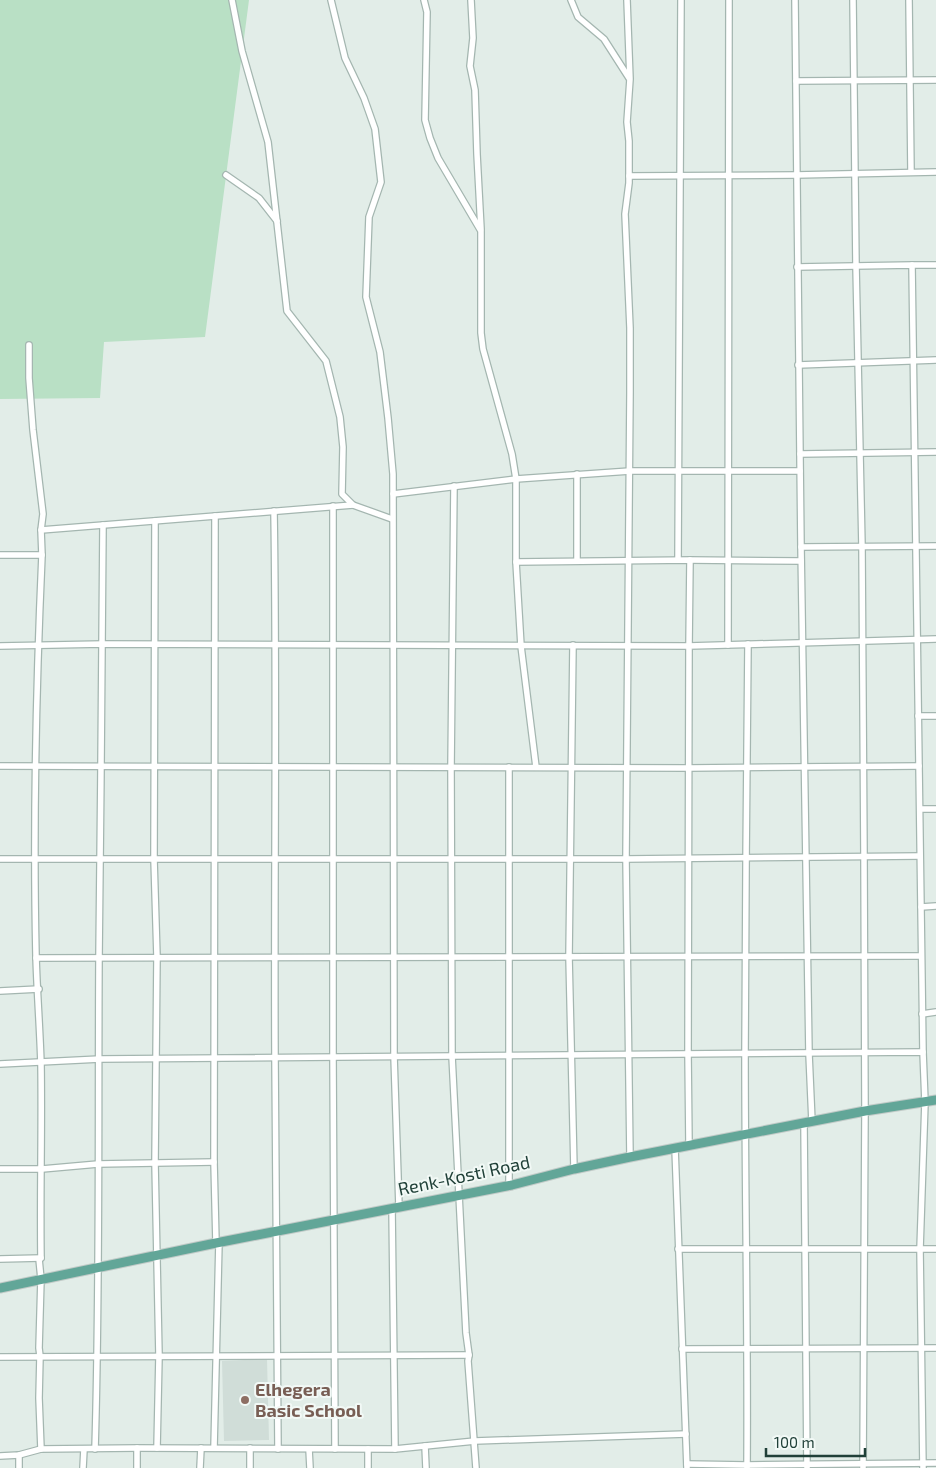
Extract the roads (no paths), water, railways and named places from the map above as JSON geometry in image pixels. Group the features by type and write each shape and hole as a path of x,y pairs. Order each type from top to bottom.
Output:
{"main road":[{"name":"Renk-Kosti Road","path":"0,1288 218,1242 509,1185 574,1169 689,1145 865,1111 936,1100"}],"street":[{"path":"232,0 242,51 268,142 286,311 326,361 340,417 343,447 342,494 353,504 392,519"},
{"path":"332,0 345,58 364,98 375,129 381,182 369,217 366,297 380,352 388,418 393,494 396,1449"},
{"path":"424,0 427,12 425,120 438,158 481,231"},
{"path":"471,0 473,38 470,66 475,90 476,154 481,231 481,333 483,349 512,454 516,479 516,562 521,646 536,767"},
{"path":"572,0 578,17 604,39 630,80"},
{"path":"627,0 630,80 627,122 629,176 625,214 630,328 630,471 626,859 630,1157"},
{"path":"678,560 681,0"},
{"path":"728,645 729,0"},
{"path":"795,0 798,365 809,1054 806,1249 807,1466"},
{"path":"854,0 856,266 862,547 864,857 863,1466"},
{"path":"909,0 911,172"},
{"path":"796,81 936,80"},
{"path":"629,176 936,172"},
{"path":"226,175 259,198 277,221"},
{"path":"912,265 922,1014 925,1102 920,1249 923,1466"},
{"path":"797,267 936,265"},
{"path":"29,345 29,378 33,430 43,514 35,766 36,958 39,989 42,1169 40,1193 41,1258 39,1259 41,1279 39,1348 41,1449"},
{"path":"798,365 936,360"},
{"path":"800,454 936,452"},
{"path":"393,494 516,479 630,471 800,471"},
{"path":"577,474 577,561"},
{"path":"454,486 451,766 452,1056 466,1332 476,1468"},
{"path":"41,530 353,504"},
{"path":"333,506 335,1449"},
{"path":"274,511 278,1449"},
{"path":"214,1448 218,1242 214,1162 215,516"},
{"path":"155,521 154,859 157,957 155,1163 159,1356 157,1448"},
{"path":"95,1449 98,1356 103,525"},
{"path":"801,548 936,546"},
{"path":"0,555 42,555"},
{"path":"689,1145 690,560"},
{"path":"516,562 801,561"},
{"path":"0,646 154,644 689,646 936,639"},
{"path":"746,1467 748,1349 745,1250 745,1053 748,644"},
{"path":"573,645 569,956 574,1169"},
{"path":"918,716 936,716"},
{"path":"0,766 804,768 919,766"},
{"path":"508,767 509,1185"},
{"path":"920,809 936,809"},
{"path":"0,859 688,859 920,856"},
{"path":"921,906 936,906"},
{"path":"36,958 922,956"},
{"path":"0,991 39,989"},
{"path":"922,1014 936,1012"},
{"path":"0,1064 100,1058 923,1052"},
{"path":"675,1148 687,1466 923,1466 936,1463"},
{"path":"0,1169 42,1169 98,1164 214,1162"},
{"path":"678,1248 745,1250 936,1249"},
{"path":"0,1259 41,1258"},
{"path":"682,1349 936,1348"},
{"path":"0,1357 469,1355"},
{"path":"0,1456 19,1455 41,1449 396,1449 475,1441 686,1434"},
{"path":"426,1446 426,1468"},
{"path":"137,1448 137,1468"},
{"path":"200,1468 201,1448"},
{"path":"250,1448 250,1468"},
{"path":"83,1468 84,1449"},
{"path":"309,1449 310,1468"},
{"path":"368,1449 368,1468"},
{"path":"19,1455 19,1468"}],"place":[{"name":"Elhegera Basic School","path":"245,1400"}]}
